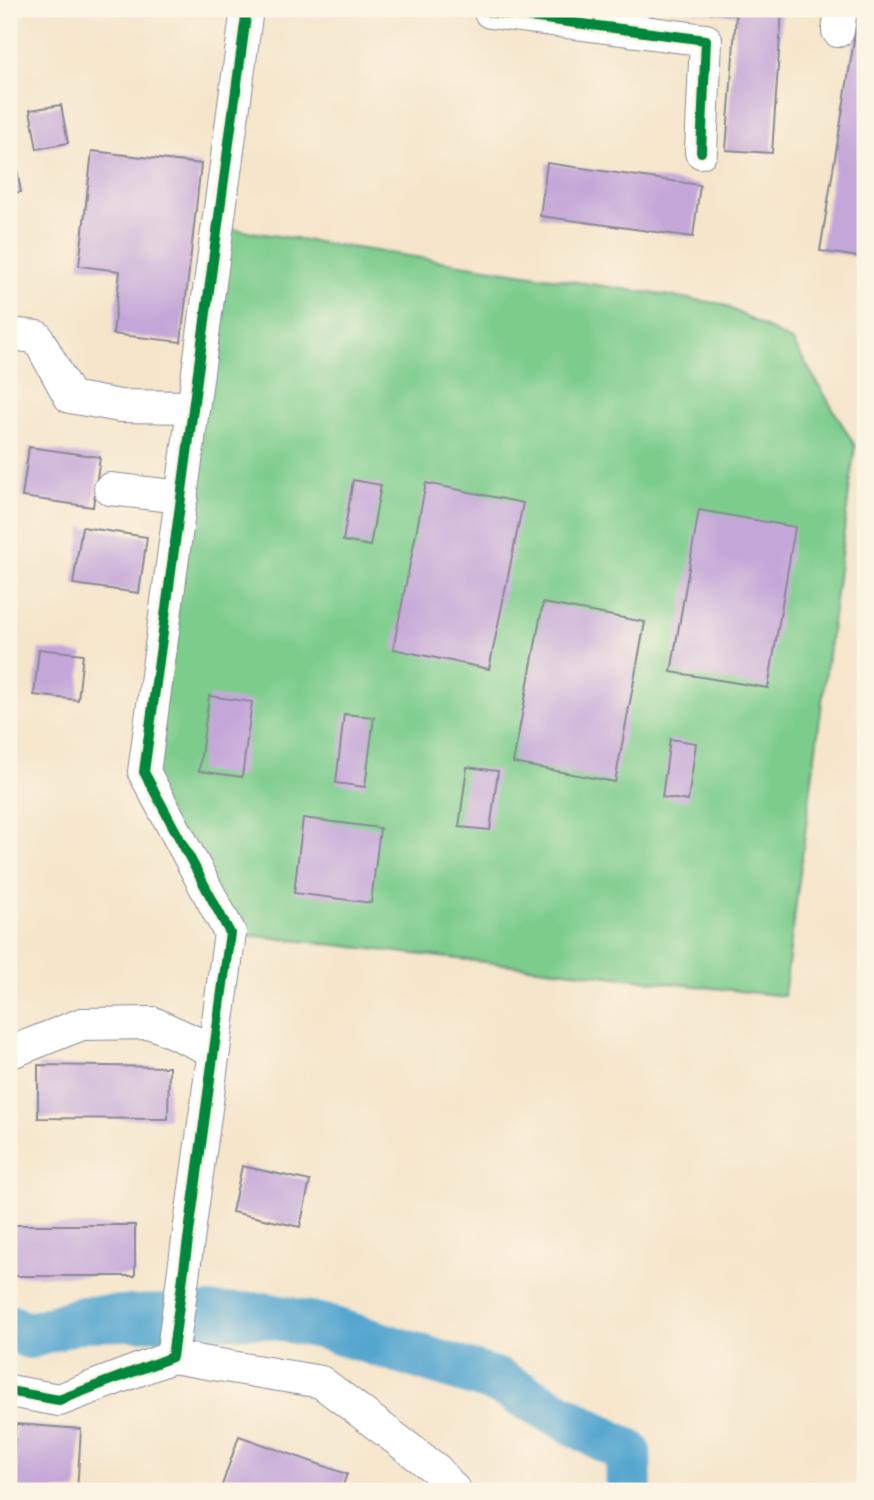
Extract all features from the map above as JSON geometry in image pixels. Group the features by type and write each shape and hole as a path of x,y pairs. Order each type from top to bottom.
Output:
{"street":[{"path":"172,1356 230,933 144,772 247,9"},
{"path":"490,9 490,12 706,40 701,152"},
{"path":"9,334 37,337 70,397 120,406 192,407"},
{"path":"110,489 182,497"},
{"path":"9,1053 82,1024 153,1023 214,1051"},
{"path":"9,1391 59,1400 172,1356 321,1382 437,1470 455,1491"}],"green space":[{"path":"218,227 722,304 793,342 855,446 784,996 230,933 144,772"}],"building":[{"path":"672,9 782,9 772,153 726,150 736,15"},
{"path":"859,9 865,9 865,258 820,251"},
{"path":"61,105 68,143 37,149 30,110"},
{"path":"12,143 21,192 9,194 9,144"},
{"path":"92,151 201,164 181,342 113,334 120,271 79,266"},
{"path":"547,163 700,185 693,237 540,216"},
{"path":"29,447 100,457 93,507 22,497"},
{"path":"353,480 381,485 370,546 343,541"},
{"path":"426,483 523,503 489,669 393,649"},
{"path":"699,510 795,527 768,688 671,672"},
{"path":"82,527 147,537 139,593 73,584"},
{"path":"543,603 645,622 615,782 513,763"},
{"path":"39,649 83,654 78,700 34,695"},
{"path":"209,696 252,702 242,777 199,771"},
{"path":"344,714 374,717 365,787 336,783"},
{"path":"670,739 696,743 688,801 662,797"},
{"path":"467,767 498,771 490,830 459,827"},
{"path":"303,818 380,828 371,903 294,893"},
{"path":"38,1065 169,1067 168,1119 38,1118"},
{"path":"242,1166 310,1181 300,1227 232,1212"},
{"path":"9,1225 135,1225 135,1276 9,1276"},
{"path":"16,1424 81,1429 77,1491 11,1491"},
{"path":"239,1436 347,1474 341,1491 220,1491"}],"waterway":[{"path":"9,1327 29,1336 82,1319 265,1315 324,1327 497,1381 628,1452 629,1491"}],"cycle path":[{"path":"9,1391 59,1400 172,1357 230,933 144,772 247,9"},
{"path":"490,9 490,12 706,40 701,152"}]}
